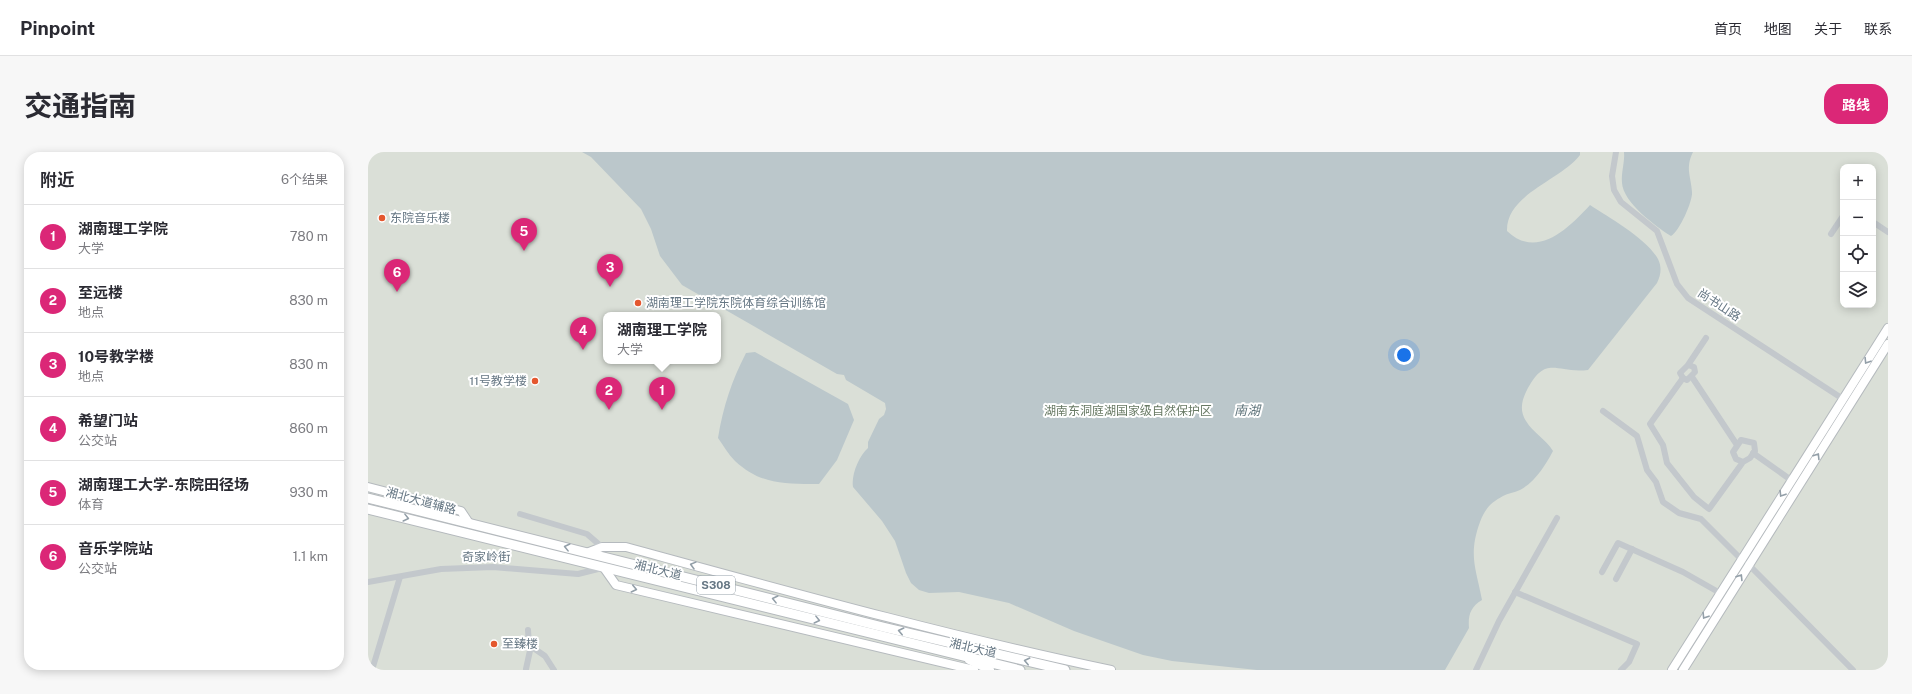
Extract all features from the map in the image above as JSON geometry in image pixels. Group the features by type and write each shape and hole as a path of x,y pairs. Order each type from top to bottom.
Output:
{"highway":[{"name":"湘北大道","path":"368,498 619,560 1007,651 1065,670"},
{"name":"湘北大道","path":"368,509 1020,670"}],"main road":[{"path":"1683,670 1791,480 1888,328"},
{"path":"1672,670 1720,593 1745,561 1888,344"},
{"name":"湘北大道辅路","path":"368,487 461,511 469,523"},
{"path":"589,552 602,547 626,546 992,648 1069,661 1111,670"},
{"path":"602,547 619,560"},
{"path":"604,568 616,585 948,664 990,670"},
{"path":"957,654 976,667 1002,666"}],"street":[{"name":"尚书山路","path":"1616,152 1612,176 1614,190 1621,202 1657,231 1677,284 1688,298 1843,399"},
{"path":"1831,234 1840,220"},
{"path":"1876,224 1888,232"},
{"path":"1706,338 1688,365 1680,374 1682,378 1650,424 1664,445 1667,463 1694,496 1709,509 1743,462 1755,451 1754,443 1741,440 1733,452 1736,459 1743,462"},
{"path":"1682,378 1687,380 1692,377 1695,372 1694,367 1688,365"},
{"path":"1692,377 1737,445"},
{"path":"1603,411 1637,436 1647,470 1656,482 1663,502 1679,513 1701,519 1745,561 1853,670"},
{"path":"1753,453 1791,480"},
{"path":"520,514 587,534 602,547"},
{"path":"1476,670 1499,621 1557,518"},
{"path":"1602,572 1618,543 1683,572 1720,593"},
{"path":"1616,579 1632,549"},
{"name":"奇家岭街","path":"368,582 441,569 506,568 578,574 604,568"},
{"path":"372,670 400,577"},
{"path":"1515,592 1637,644 1628,662 1621,670"},
{"path":"528,630 529,645 545,656 554,670"},
{"path":"526,669 531,646"}],"green space":[{"name":"湖南东洞庭湖国家级自然保护区","path":"368,152 1888,152 1888,670 368,670"}],"water":[{"name":"南湖","path":"582,152 1580,152 1580,155 1571,164 1524,198 1515,207 1509,218 1507,231 1518,239 1530,242 1541,242 1552,238 1562,231 1590,205 1627,229 1646,244 1658,259 1660,271 1657,283 1588,370 1546,369 1539,373 1526,392 1522,407 1524,418 1532,429 1553,451 1543,468 1530,483 1520,490 1505,495 1495,501 1488,507 1482,517 1474,544 1474,561 1482,600 1472,609 1469,620 1469,628 1445,670 1257,670 1172,661 1143,655 1074,631 1009,603 959,592 929,593 919,590 911,583 906,573 895,541 882,521 853,487 853,477 856,466 868,448 868,442 879,419 884,415 886,409 885,403 846,380 844,375 837,374 682,285 660,256 651,229 641,209 591,157"},
{"path":"1624,152 1693,152 1689,163 1692,196 1685,216 1678,229 1671,236 1641,213 1628,198 1622,183"},
{"path":"755,352 848,404 854,420 837,460 819,484 774,482 754,475 735,461 718,438 725,405 736,373 746,353"}],"place":[{"name":"东院音乐楼","path":"382,218"},
{"name":"湖南理工大学-东院田径场","path":"524,251"},
{"name":"10号教学楼","path":"610,287"},
{"name":"音乐学院站","path":"397,292"},
{"name":"湖南理工学院东院体育综合训练馆","path":"638,303"},
{"name":"希望门站","path":"583,350"},
{"name":"11号教学楼","path":"535,381"},
{"name":"至远楼","path":"609,410"},
{"name":"湖南理工学院","path":"662,410"},
{"name":"至臻楼","path":"494,644"}]}
